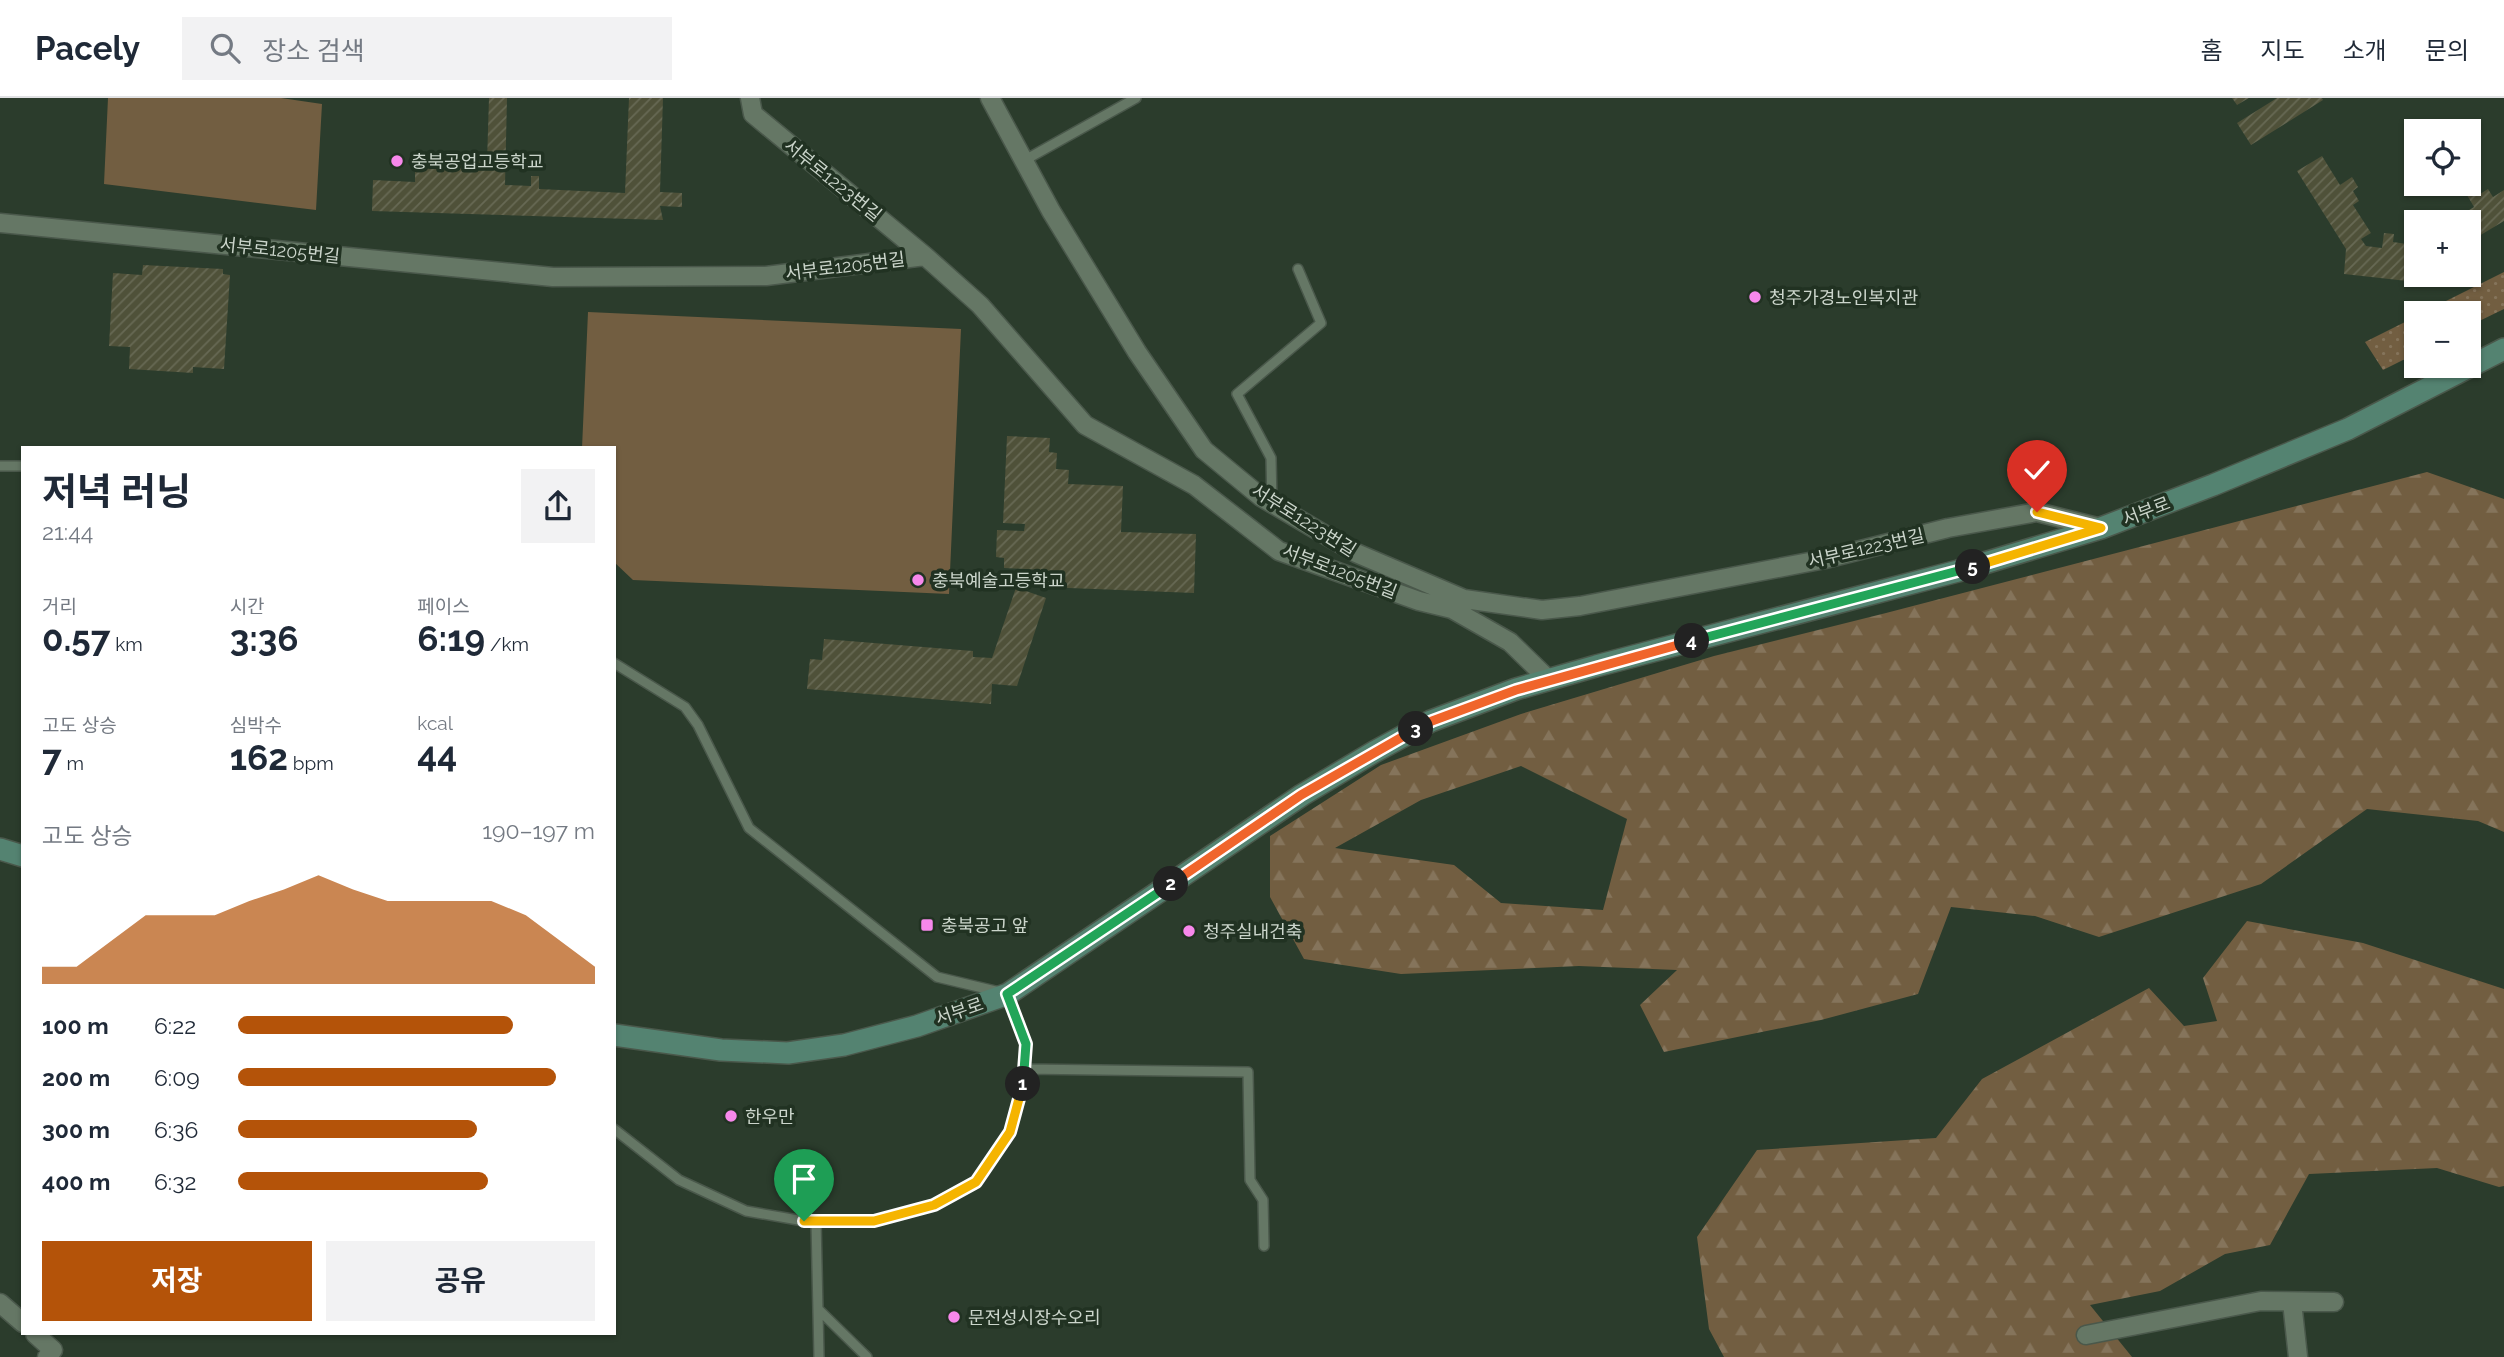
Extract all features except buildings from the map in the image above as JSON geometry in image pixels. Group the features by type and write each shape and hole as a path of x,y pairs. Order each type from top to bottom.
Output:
{"main road":[{"name":"서부로","path":"616,1035 720,1050 788,1053 844,1045 917,1026 1007,994 1301,795 1432,721 1549,680 1958,571 2101,528 2348,429 2504,349"},
{"path":"0,849 21,855"}],"street":[{"name":"서부로1223번길","path":"750,98 754,114 925,256"},
{"name":"서부로1223번길","path":"990,98 1051,211 1137,352 1204,450 1272,503 1360,555 1464,598 1542,610 1580,606 1812,561 1948,528 2037,512 2101,528"},
{"name":"서부로1205번길","path":"0,223 553,277 766,276 925,256 980,305 1085,425 1194,485 1279,551 1419,601 1452,609 1510,642 1549,680"},
{"path":"1349,576 1360,555"},
{"path":"2086,1335 2261,1301 2334,1302"},
{"path":"2292,1302 2298,1357"},
{"path":"0,1303 21,1321"},
{"path":"36,1335 54,1350 47,1357"}],"lane":[{"path":"1025,160 1136,98"},
{"path":"1272,503 1271,458 1237,394 1321,323 1298,269"},
{"path":"0,466 21,466"},
{"path":"616,664 685,707 698,725 749,828 937,977 1007,994 1026,1044 1024,1079 1010,1132 976,1182 934,1205 874,1221 804,1221 746,1211 679,1180 616,1131"},
{"path":"1025,1069 1248,1072 1250,1180 1263,1200 1264,1246"},
{"path":"816,1221 819,1357"},
{"path":"818,1309 867,1357"}],"green space":[{"path":"108,98 281,98 322,104 316,210 104,184"},
{"path":"2504,272 2504,309 2481,320 2481,301 2446,301 2474,287 2481,287 2481,284"},
{"path":"588,312 961,329 949,594 633,580 616,564 616,446 582,446"},
{"path":"2404,322 2404,360 2383,370 2365,342"},
{"path":"2427,472 2504,499 2504,832 2478,821 2367,809 2261,884 2099,937 2035,916 1951,907 1918,994 1821,1020 1664,1052 1640,1005 1677,970 1579,966 1401,974 1304,959 1270,897 1270,836 1381,765 1521,714 1714,656","holes":["1521,766 1627,819 1603,910 1501,903 1454,865 1335,848 1421,800"]},
{"path":"2247,921 2363,943 2504,989 2504,1186 2499,1187 2437,1168 2309,1174 2270,1245 2225,1254 2160,1291 2090,1305 2132,1357 1724,1357 1709,1329 1697,1237 1757,1150 1936,1138 1982,1079 2149,988 2184,1026 2217,1021 2203,978"}],"place":[{"name":"충북공업고등학교","path":"397,161"},
{"name":"청주가경노인복지관","path":"1755,297"},
{"name":"충북예술고등학교","path":"918,580"},
{"name":"충북공고 앞","path":"927,925"},
{"name":"청주실내건축","path":"1189,931"},
{"name":"한우만","path":"731,1116"},
{"name":"문전성시장수오리","path":"954,1317"}],"route":[{"path":"804,1221 874,1221 934,1205 976,1182 1010,1132 1024,1079 1026,1044 1007,994 1301,795 1374,752 1432,721 1516,690 1596,666 1958,571 2101,528 2037,512"}]}
